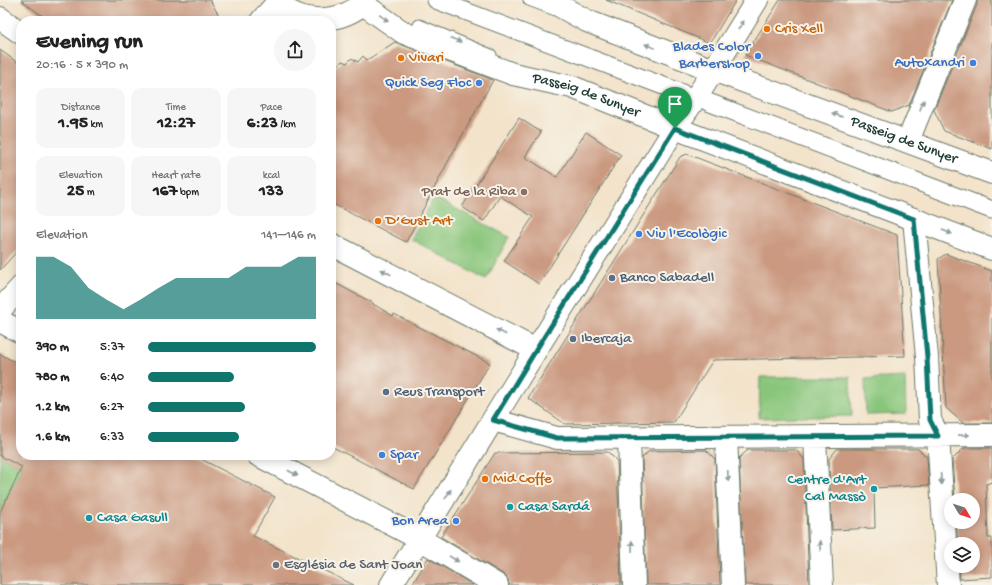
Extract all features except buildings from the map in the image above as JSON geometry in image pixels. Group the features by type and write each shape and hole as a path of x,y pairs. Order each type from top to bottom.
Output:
{"street":[{"path":"436,0 682,93"},
{"name":"Passeig de Sunyer","path":"549,0 587,21 713,70 992,172"},
{"path":"391,585 536,350 757,0"},
{"path":"908,141 965,0"},
{"path":"265,16 277,1 293,13 304,16"},
{"path":"336,17 348,13 365,2"},
{"name":"Passeig de Sunyer","path":"365,2 404,33 512,74 572,86 675,128 992,249"},
{"path":"0,18 16,29"},
{"path":"708,102 992,210"},
{"path":"914,219 927,357 930,420 938,436 948,585"},
{"path":"336,247 536,350"},
{"path":"0,310 16,292"},
{"path":"0,321 16,329"},
{"path":"493,420 557,438 992,435"},
{"path":"726,437 734,585"},
{"path":"815,437 822,585"},
{"path":"629,438 634,585"},
{"path":"268,460 420,539 497,585"}],"lane":[{"path":"528,0 587,21"},
{"path":"420,25 572,86"}],"green space":[{"path":"434,197 509,237 486,280 411,239"},
{"path":"760,377 850,377 852,416 759,418"},
{"path":"905,377 906,414 866,415 865,379"},
{"path":"0,456 22,467 0,512"}],"place":[{"name":"Cris Xell","path":"767,29"},
{"name":"Blades Color Barbershop","path":"758,56"},
{"name":"Vivari","path":"401,58"},
{"name":"Autoxandri","path":"973,63"},
{"name":"Quick Seg Floc","path":"479,83"},
{"name":"Prat de la Riba","path":"524,192"},
{"name":"D’Gust Art","path":"378,221"},
{"name":"Viu l'Ecològic","path":"639,234"},
{"name":"Banco Sabadell","path":"612,278"},
{"name":"Ibercaja","path":"573,339"},
{"name":"Reus Transport","path":"386,392"},
{"name":"Spar","path":"382,455"},
{"name":"Mid Coffe","path":"485,479"},
{"name":"Centre d'Art Cal Massò","path":"874,489"},
{"name":"Casa Sardá","path":"510,507"},
{"name":"Casa Gasull","path":"89,518"},
{"name":"Bon Area","path":"456,521"},
{"name":"Església de Sant Joan","path":"276,565"}],"route":[{"path":"675,128 914,219 927,357 930,420 938,436 557,438 493,420 675,128"}]}
